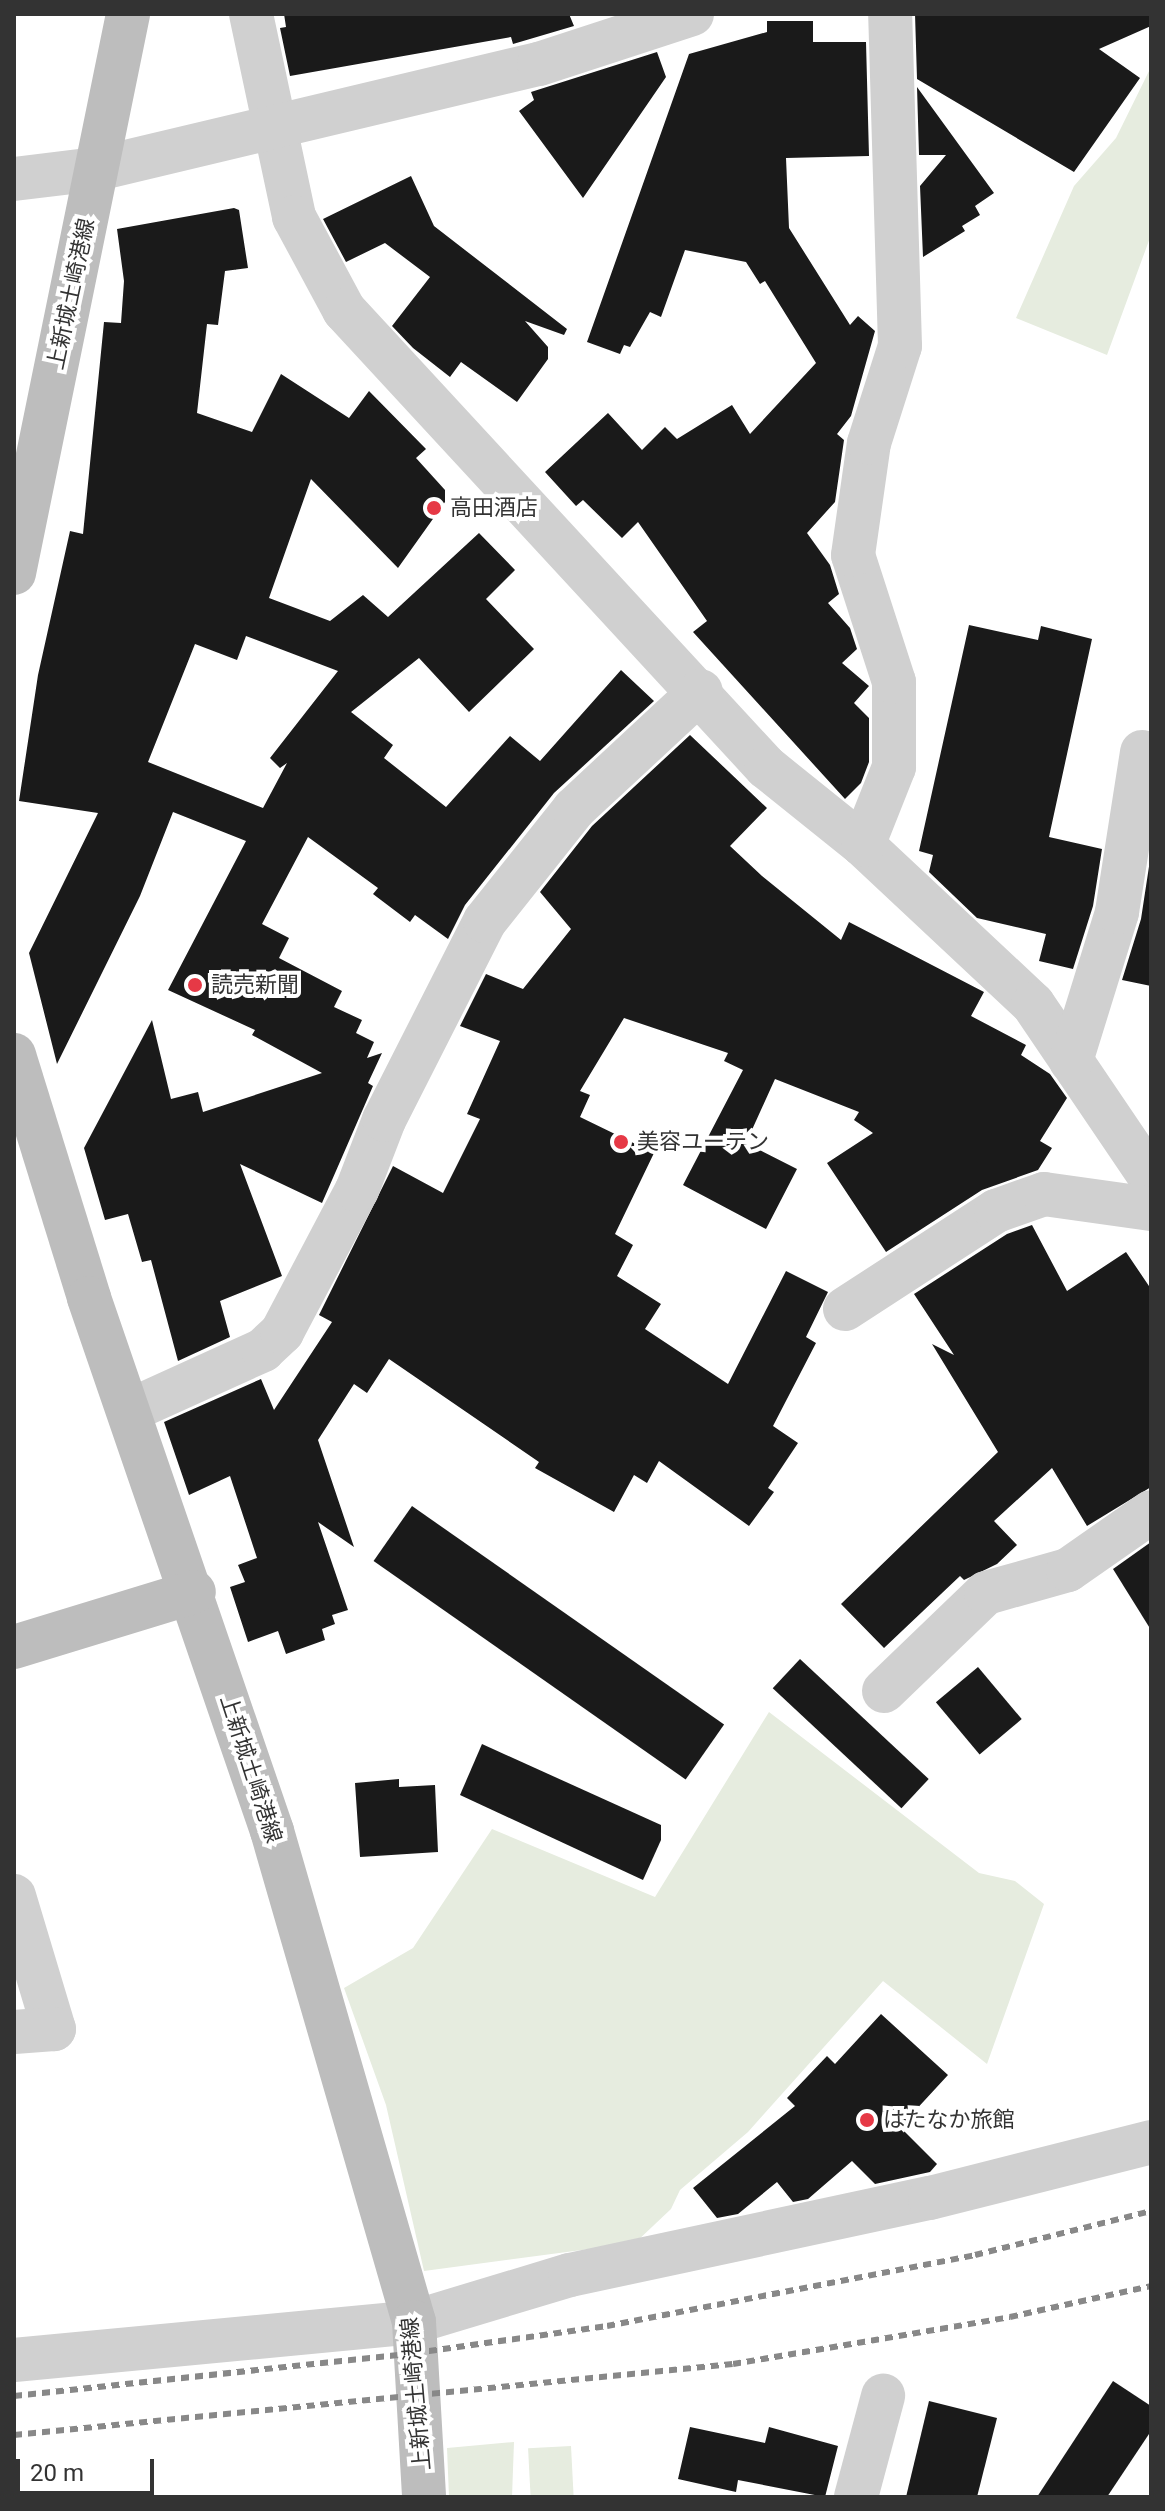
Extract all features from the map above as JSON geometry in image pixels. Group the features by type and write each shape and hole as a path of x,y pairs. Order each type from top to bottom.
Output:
{"main road":[{"name":"上新城土崎港線","path":"14,573 128,14"},
{"name":"上新城土崎港線","path":"14,1055 89,1298 194,1592 272,1831 414,2322 424,2497"},
{"path":"14,1647 194,1592"}],"street":[{"path":"251,14 294,217 344,310 701,691 766,767 863,845 1033,1004 1151,1178"},
{"path":"14,179 97,169 274,124 539,64 692,14"},
{"path":"863,845 894,767 894,682 853,555 869,443 900,346 890,14"},
{"path":"131,1410 263,1350 282,1332 357,1190 384,1120 485,921 574,809 701,691"},
{"path":"1071,1061 1134,913 1142,752"},
{"path":"845,1309 996,1211 1044,1194 1151,1209"},
{"path":"884,1691 986,1593 1068,1570 1151,1512"},
{"path":"14,1896 54,2029 14,2032"},
{"path":"14,2360 414,2322 570,2275 930,2198 1151,2142"},
{"path":"856,2497 883,2396"}],"shaded area":[{"path":"1151,67 1151,235 1107,355 1016,318 1074,186 1116,138"},
{"path":"769,1712 979,1873 1015,1881 1044,1904 987,2064 883,1981 748,2132 680,2190 671,2209 635,2243 424,2271 386,2105 344,1988 413,1948 492,1829 655,1897"},
{"path":"514,2442 512,2497 449,2497 447,2448"},
{"path":"571,2446 574,2497 531,2497 528,2448"}],"building":[{"path":"284,14 569,14 574,26 513,44 511,37 290,76 280,28 286,27"},
{"path":"915,14 1151,14 1151,26 1099,49 1140,78 1074,172 917,79"},
{"path":"767,21 813,21 813,42 866,42 869,156 786,158 789,228 850,325 858,316 875,331 851,416 837,434 844,440 835,502 807,533 830,565 839,594 828,603 850,628 857,649 842,663 869,686 854,703 869,718 869,762 861,783 845,799 693,632 707,621 638,522 622,538 583,500 576,506 545,472 608,413 642,450 665,427 677,439 732,405 750,434 816,363 765,281 760,284 746,262 685,250 661,317 650,312 630,347 624,345 620,354 587,342 689,54 767,32"},
{"path":"657,52 666,77 583,198 519,111 534,100 531,92"},
{"path":"917,87 994,193 975,206 980,215 962,226 965,231 923,257 920,186 946,155 919,155"},
{"path":"411,176 434,226 567,329 564,335 525,321 548,347 548,359 517,402 461,362 450,377 413,348 392,326 430,277 385,243 346,262 323,219"},
{"path":"234,208 239,210 248,268 225,271 218,325 207,324 197,413 252,432 281,374 349,418 369,391 426,449 416,458 445,490 445,502 398,568 311,479 269,598 330,621 363,595 388,617 479,533 515,570 486,599 534,649 469,712 419,658 351,712 393,745 384,758 446,807 510,736 540,761 621,670 654,701 554,793 465,905 448,939 415,915 410,922 373,894 378,888 308,837 262,924 289,938 279,958 342,991 334,1007 362,1020 356,1033 374,1042 367,1058 382,1053 368,1083 373,1086 322,1203 240,1164 282,1276 220,1301 230,1337 178,1361 151,1260 142,1262 128,1214 105,1220 84,1148 152,1020 171,1099 198,1092 203,1112 322,1073 252,1035 255,1030 168,990 246,841 173,812 140,896 57,1064 29,953 98,813 19,801 38,675 70,531 83,534 104,322 121,323 124,281 117,229","holes":["246,636 338,671 270,758 280,768 287,763 263,808 148,762 195,644 237,660"]},
{"path":"969,625 1038,640 1041,626 1092,639 1049,837 1102,849 1093,906 1073,969 1039,961 1046,934 977,918 929,872 933,855 919,851"},
{"path":"690,735 767,808 730,846 762,876 841,940 849,922 984,992 971,1016 1026,1045 1021,1055 1050,1074 1067,1098 1040,1141 1052,1148 1038,1170 982,1190 886,1252 827,1163 873,1133 854,1120 859,1112 775,1079 746,1143 797,1169 766,1229 683,1185 743,1070 724,1061 728,1053 624,1018 580,1091 590,1095 580,1117 654,1153 615,1234 633,1245 617,1276 661,1304 645,1329 728,1384 786,1271 828,1292 806,1337 816,1343 773,1426 798,1443 768,1488 774,1492 749,1526 659,1461 647,1483 634,1475 614,1512 535,1468 539,1462 389,1359 367,1393 354,1384 318,1440 354,1547 318,1522 348,1610 332,1615 335,1624 322,1629 325,1640 286,1654 278,1631 248,1642 230,1587 245,1582 238,1565 257,1558 230,1476 189,1495 164,1422 261,1379 274,1410 332,1322 319,1315 393,1166 443,1193 480,1119 467,1114 500,1041 460,1026 486,974 523,989 571,929 540,892 592,826"},
{"path":"1150,860 1151,986 1122,980 1141,919"},
{"path":"1032,1225 1067,1291 1126,1252 1151,1289 1151,1487 1087,1526 1052,1468 994,1521 1017,1545 997,1564 964,1580 960,1576 884,1648 841,1604 998,1452 932,1344 954,1355 914,1294 1007,1234"},
{"path":"412,1506 724,1725 686,1779 374,1561"},
{"path":"1151,1542 1151,1630 1113,1569"},
{"path":"800,1659 929,1779 901,1808 773,1688"},
{"path":"978,1667 1022,1719 980,1754 936,1702"},
{"path":"482,1744 661,1825 661,1840 643,1880 460,1795"},
{"path":"399,1779 399,1787 435,1785 438,1852 360,1857 355,1783"},
{"path":"881,2014 948,2075 900,2127 937,2164 930,2172 875,2184 852,2161 808,2199 793,2202 777,2182 738,2214 717,2218 693,2188 795,2106 787,2098 827,2056 835,2064"},
{"path":"1113,2381 1151,2406 1151,2431 1107,2497 1037,2497"},
{"path":"929,2401 997,2418 977,2497 906,2497"},
{"path":"690,2427 765,2443 769,2427 838,2446 825,2497 738,2480 736,2492 678,2479"}],"railway":[{"path":"14,2396 415,2353 607,2326 975,2255 1151,2211"},
{"path":"14,2435 733,2364 1010,2317 1151,2286"}],"place":[{"name":"高田酒店","path":"434,508"},
{"name":"読売新聞","path":"195,985"},
{"name":"美容ユーテン","path":"621,1142"},
{"name":"はたなか旅館","path":"867,2120"}]}
